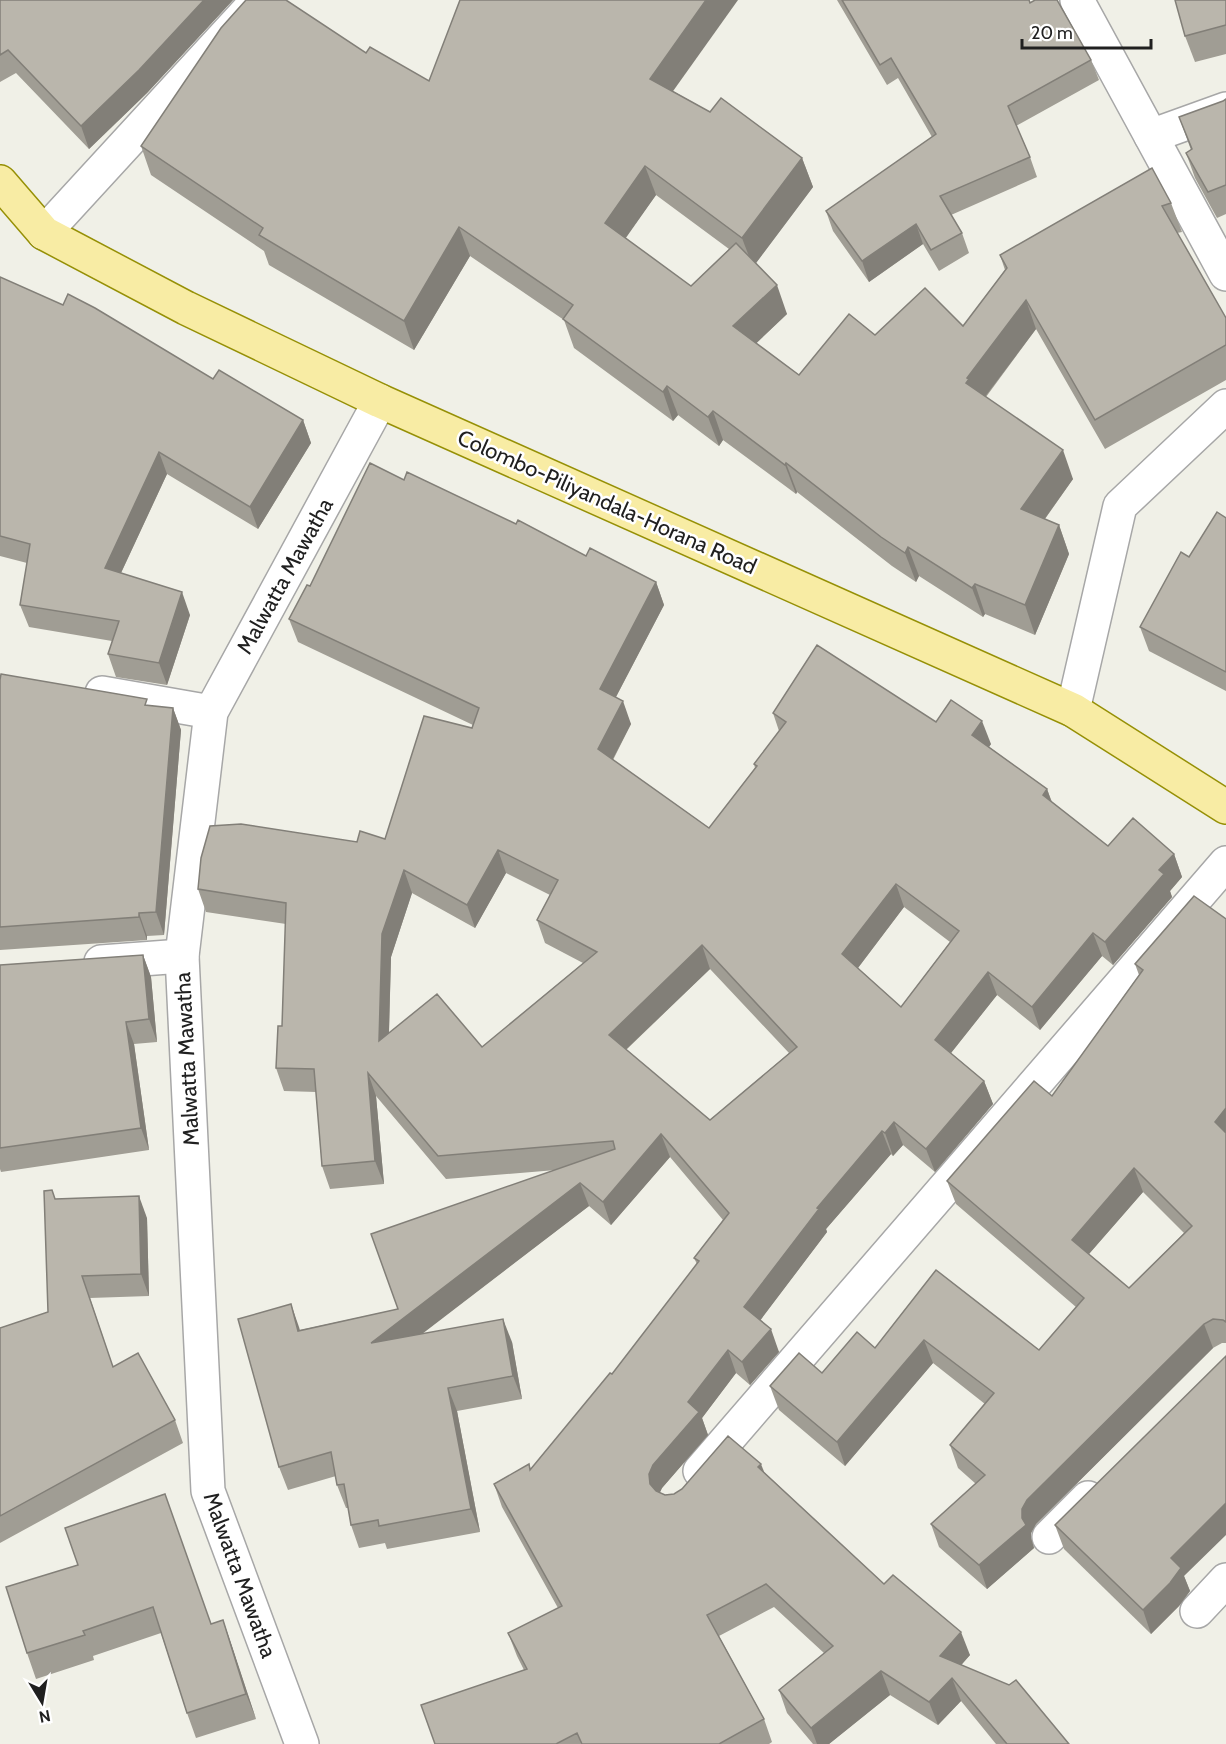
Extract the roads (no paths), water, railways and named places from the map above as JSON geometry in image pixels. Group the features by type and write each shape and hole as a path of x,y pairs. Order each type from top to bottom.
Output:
{"main road":[{"name":"Colombo-Piliyandala-Horana Road","path":"0,182 44,233 186,308 380,401 1073,710 1226,807"}],"street":[{"path":"44,233 258,0"},
{"path":"1077,0 1226,274"},
{"path":"1151,136 1226,109"},
{"name":"Malwatta Mawatha","path":"302,1744 208,1491 183,956 211,712 380,401"},
{"path":"1073,710 1120,506 1226,406"},
{"path":"70,688 211,712"},
{"path":"683,1491 1226,863"},
{"path":"68,964 183,956"},
{"path":"1049,1537 1108,1478"},
{"path":"1197,1611 1226,1580"}]}
